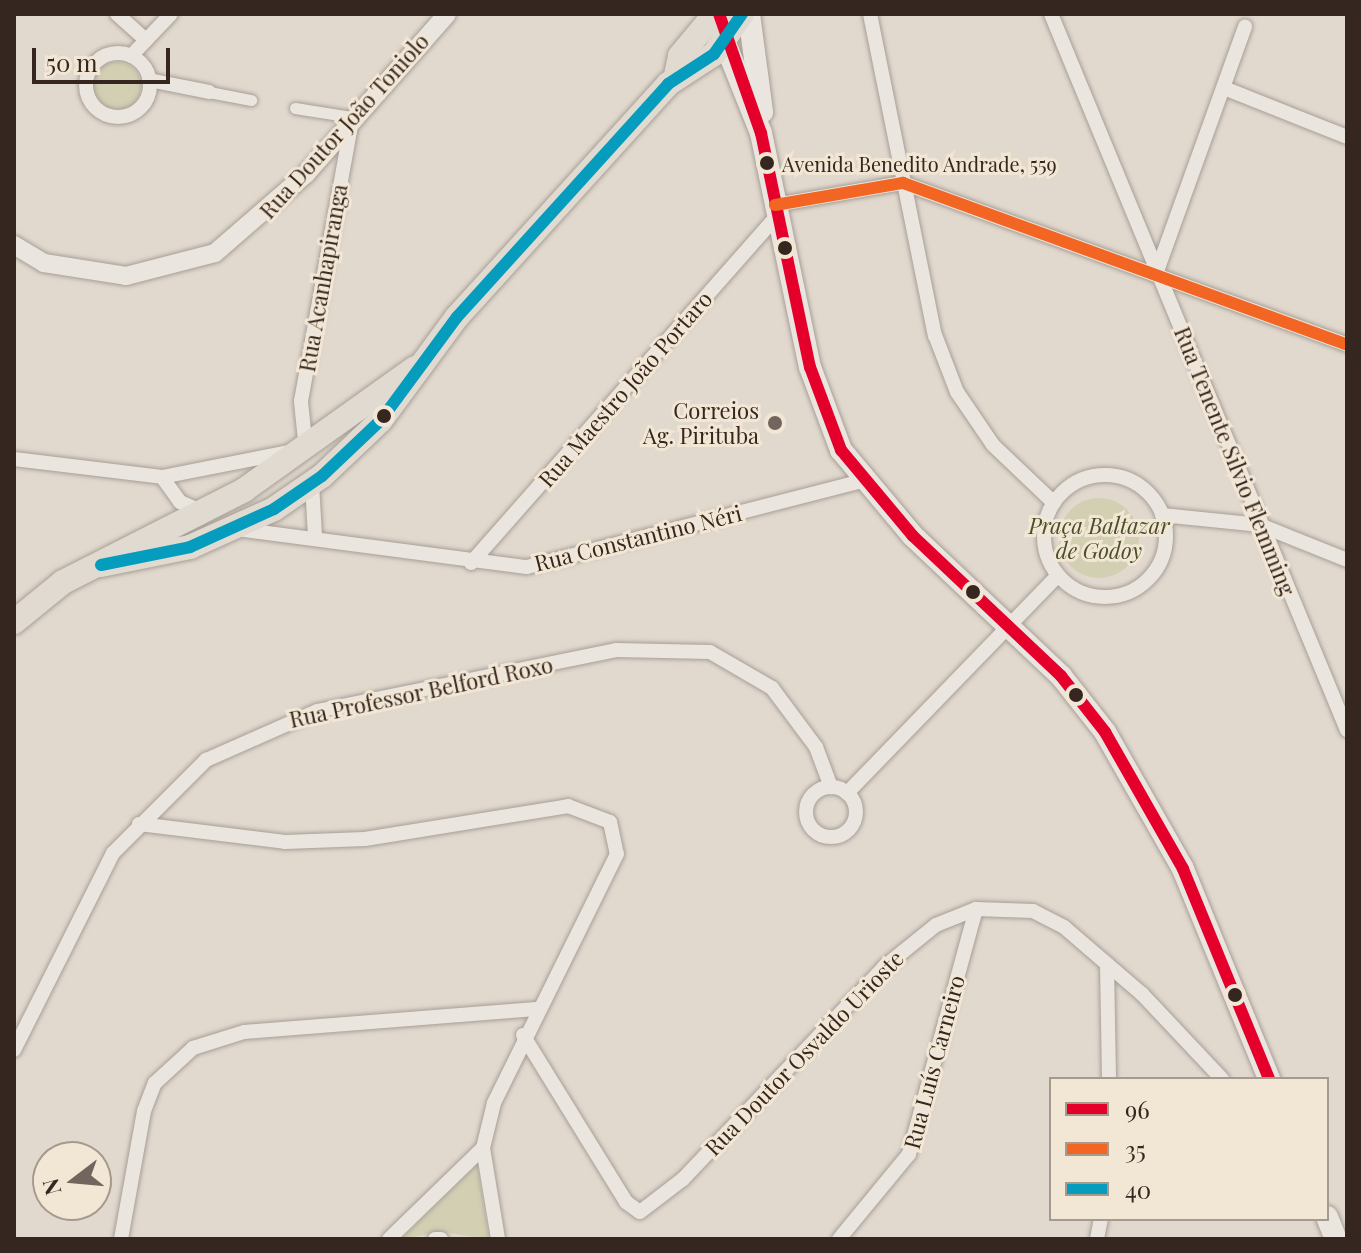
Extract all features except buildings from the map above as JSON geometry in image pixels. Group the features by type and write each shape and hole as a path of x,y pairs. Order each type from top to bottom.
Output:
{"main road":[{"path":"717,14 725,43 761,133"},
{"path":"676,75 680,56 717,14"},
{"path":"101,565 190,547 231,529 312,484 381,420 417,367 676,75 725,43 742,14"},
{"path":"749,14 761,133 823,414 863,481 1012,626 1105,732 1183,869 1268,1077"},
{"path":"14,622 63,582 202,513 417,367"},
{"path":"298,446 314,461 312,484"},
{"path":"202,513 231,529"}],"street":[{"path":"117,14 146,40"},
{"path":"131,56 171,14"},
{"name":"Rua Doutor João Toniolo","path":"14,245 83,273 173,269 249,229 447,14"},
{"path":"870,14 935,335 957,392 993,445 1054,503"},
{"name":"Rua Tenente Silvio Flemming","path":"1051,14 1347,730"},
{"path":"1157,271 1245,26"},
{"path":"149,80 145,102 128,115 105,115 89,100 91,67 109,54 131,56 149,80 251,100"},
{"path":"1224,88 1347,137"},
{"path":"295,108 352,117"},
{"name":"Rua Acanhapiranga","path":"298,446 301,401 352,117"},
{"path":"776,210 903,183 1157,271 1347,345"},
{"name":"Rua Maestro João Portaro","path":"471,563 776,210"},
{"path":"14,459 162,477 298,446"},
{"path":"1113,475 1143,489 1162,515 1162,557 1135,590 1094,597 1058,575 1044,540 1054,503 1081,480 1113,475"},
{"path":"162,477 180,502 202,513"},
{"name":"Rua Constantino Néri","path":"231,529 315,536 471,563 557,561 863,481"},
{"path":"312,484 315,536"},
{"path":"1162,515 1260,525 1347,560"},
{"path":"847,793 1012,626 1058,575"},
{"name":"Rua Professor Belford Roxo","path":"14,1050 94,879 139,824 206,760 317,711 666,646 710,652 772,688 816,747 831,787"},
{"path":"831,787 847,793 855,808 853,825 839,836 822,835 809,824 807,808 815,793 831,787"},
{"path":"139,824 285,842 365,839 568,806 598,812 617,831 617,854 523,1035 483,1148 389,1239"},
{"name":"Rua Doutor Osvaldo Urioste","path":"523,1035 626,1202 650,1209 884,967 936,925 976,909 1033,911 1107,964 1220,1077"},
{"name":"Rua Luís Carneiro","path":"839,1239 909,1154 976,909"},
{"path":"1107,964 1109,1077"},
{"path":"121,1239 144,1111 155,1083 193,1048 244,1032 536,1009"},
{"path":"483,1148 498,1239"},
{"path":"435,1239 441,1239"}],"green space":[{"path":"117,62 134,69 141,86 134,103 117,110 100,103 93,86 100,69"},
{"name":"Praça Baltazar de Godoy","path":"1099,498 1114,501 1127,510 1136,523 1139,538 1136,553 1127,566 1114,575 1099,578 1084,575 1071,566 1062,553 1059,538 1062,523 1071,510 1084,501"},
{"path":"477,1165 489,1239 440,1232 401,1239"}],"transit line":[{"name":"96","path":"719,14 761,133 810,367 841,450 913,536 1061,676 1105,732 1183,869 1268,1077"},
{"name":"40","path":"101,565 190,547 274,509 322,476 381,420 457,317 668,84 714,54 742,14"},
{"name":"35","path":"775,205 903,183 1347,345"}],"place":[{"name":"Avenida Benedito Andrade, 559","path":"767,163"},
{"name":"Correios Ag. Pirituba","path":"775,423"}]}
